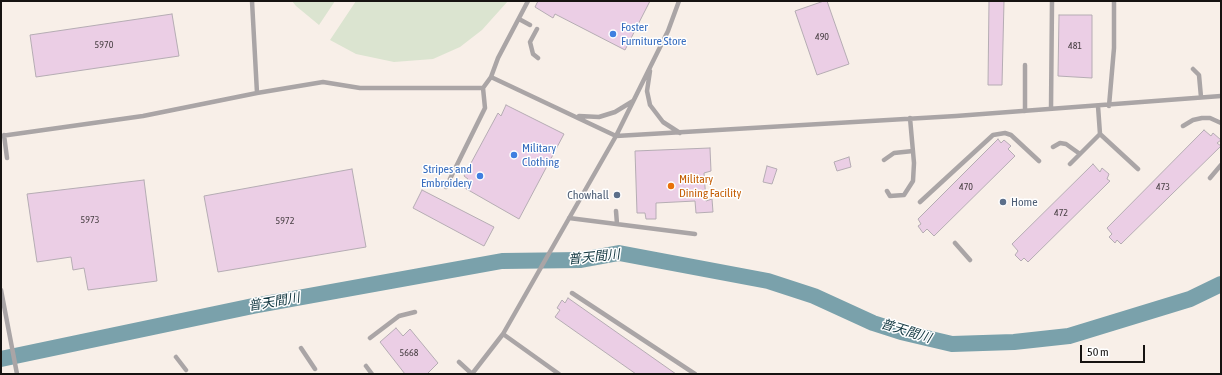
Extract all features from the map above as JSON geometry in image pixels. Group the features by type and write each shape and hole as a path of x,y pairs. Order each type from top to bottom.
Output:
{"lane":[{"path":"252,1 257,93"},
{"path":"446,187 485,108 483,88 491,77 528,1"},
{"path":"459,362 472,374 503,334 616,136 668,31 679,1"},
{"path":"1052,1 1052,110"},
{"path":"1109,106 1114,48 1114,1"},
{"path":"519,19 530,25"},
{"path":"537,29 530,42 533,54 538,58"},
{"path":"1024,111 1025,65"},
{"path":"650,67 647,91 650,105 663,122 680,133"},
{"path":"1193,69 1199,75 1201,97"},
{"path":"491,77 616,136 1052,110 1221,96"},
{"path":"7,158 2,135 143,116 257,93 323,82 360,88 483,88"},
{"path":"573,115 598,117 615,112 634,100"},
{"path":"1098,106 1100,134 1138,169"},
{"path":"887,191 890,196 904,195 913,181 913,151 910,118"},
{"path":"1183,126 1193,120 1202,118 1210,118 1221,123"},
{"path":"920,202 994,135 1005,133 1011,135 1039,161"},
{"path":"1070,164 1100,134"},
{"path":"1053,147 1060,143 1066,144 1080,154"},
{"path":"884,160 894,153 913,151"},
{"path":"1210,178 1221,165"},
{"path":"616,211 617,224"},
{"path":"569,218 695,234"},
{"path":"955,243 970,260"},
{"path":"1,290 17,374"},
{"path":"572,293 695,374"},
{"path":"370,338 404,314 415,312"},
{"path":"503,334 559,374"},
{"path":"300,348 315,369"},
{"path":"176,357 186,370"},
{"path":"366,366 372,374"}],"green space":[{"path":"292,1 335,1 319,25"},
{"path":"356,1 508,1 482,30 460,47 433,59 394,62 356,54 330,40"}],"building":[{"name":"Foster Furniture Store","path":"538,1 650,1 625,50 555,14 553,18 535,7"},
{"path":"827,1 849,64 817,75 795,11"},
{"path":"989,1 1004,1 1002,85 988,85"},
{"path":"172,14 179,56 36,77 30,35"},
{"path":"1059,15 1092,15 1092,78 1058,76"},
{"name":"Military Clothing","path":"506,105 564,134 519,219 463,187 468,179 464,176 498,113 501,116"},
{"path":"1204,130 1211,136 1213,133 1221,140 1217,143 1221,146 1121,244 1117,240 1115,243 1109,237 1112,234 1107,228"},
{"path":"998,139 1001,143 1004,140 1011,146 1008,149 1015,156 934,236 927,229 923,233 918,226 921,224 918,219"},
{"name":"Military Dining Facility","path":"710,148 711,171 704,173 706,201 712,199 713,212 696,213 695,201 656,203 656,219 646,219 645,213 637,213 635,151"},
{"path":"849,157 851,167 837,171 834,162"},
{"path":"1093,164 1100,172 1102,168 1109,174 1107,179 1110,181 1028,262 1024,258 1021,261 1015,255 1018,251 1012,244"},
{"path":"767,166 777,169 772,184 763,182"},
{"path":"352,169 366,247 218,272 204,196"},
{"path":"144,180 157,281 88,290 84,268 73,270 71,257 37,262 27,194"},
{"path":"422,190 494,227 484,246 413,208"},
{"path":"568,298 676,374 636,374 555,317 560,310 557,308 562,300 565,303"},
{"path":"396,328 403,336 410,329 438,363 427,374 405,374 380,342"}],"waterway":[{"name":"普天間川","path":"1,359 253,306 502,261 581,260 619,253 768,281 814,296 873,323 901,332 952,344 1014,342 1069,336 1190,299 1221,284"}],"place":[{"name":"Foster Furniture Store","path":"613,34"},
{"name":"Military Clothing","path":"514,155"},
{"name":"Stripes and Embroidery","path":"480,176"},
{"name":"Military Dining Facility","path":"671,186"},
{"name":"Chowhall","path":"617,195"},
{"name":"Home","path":"1003,202"}]}
